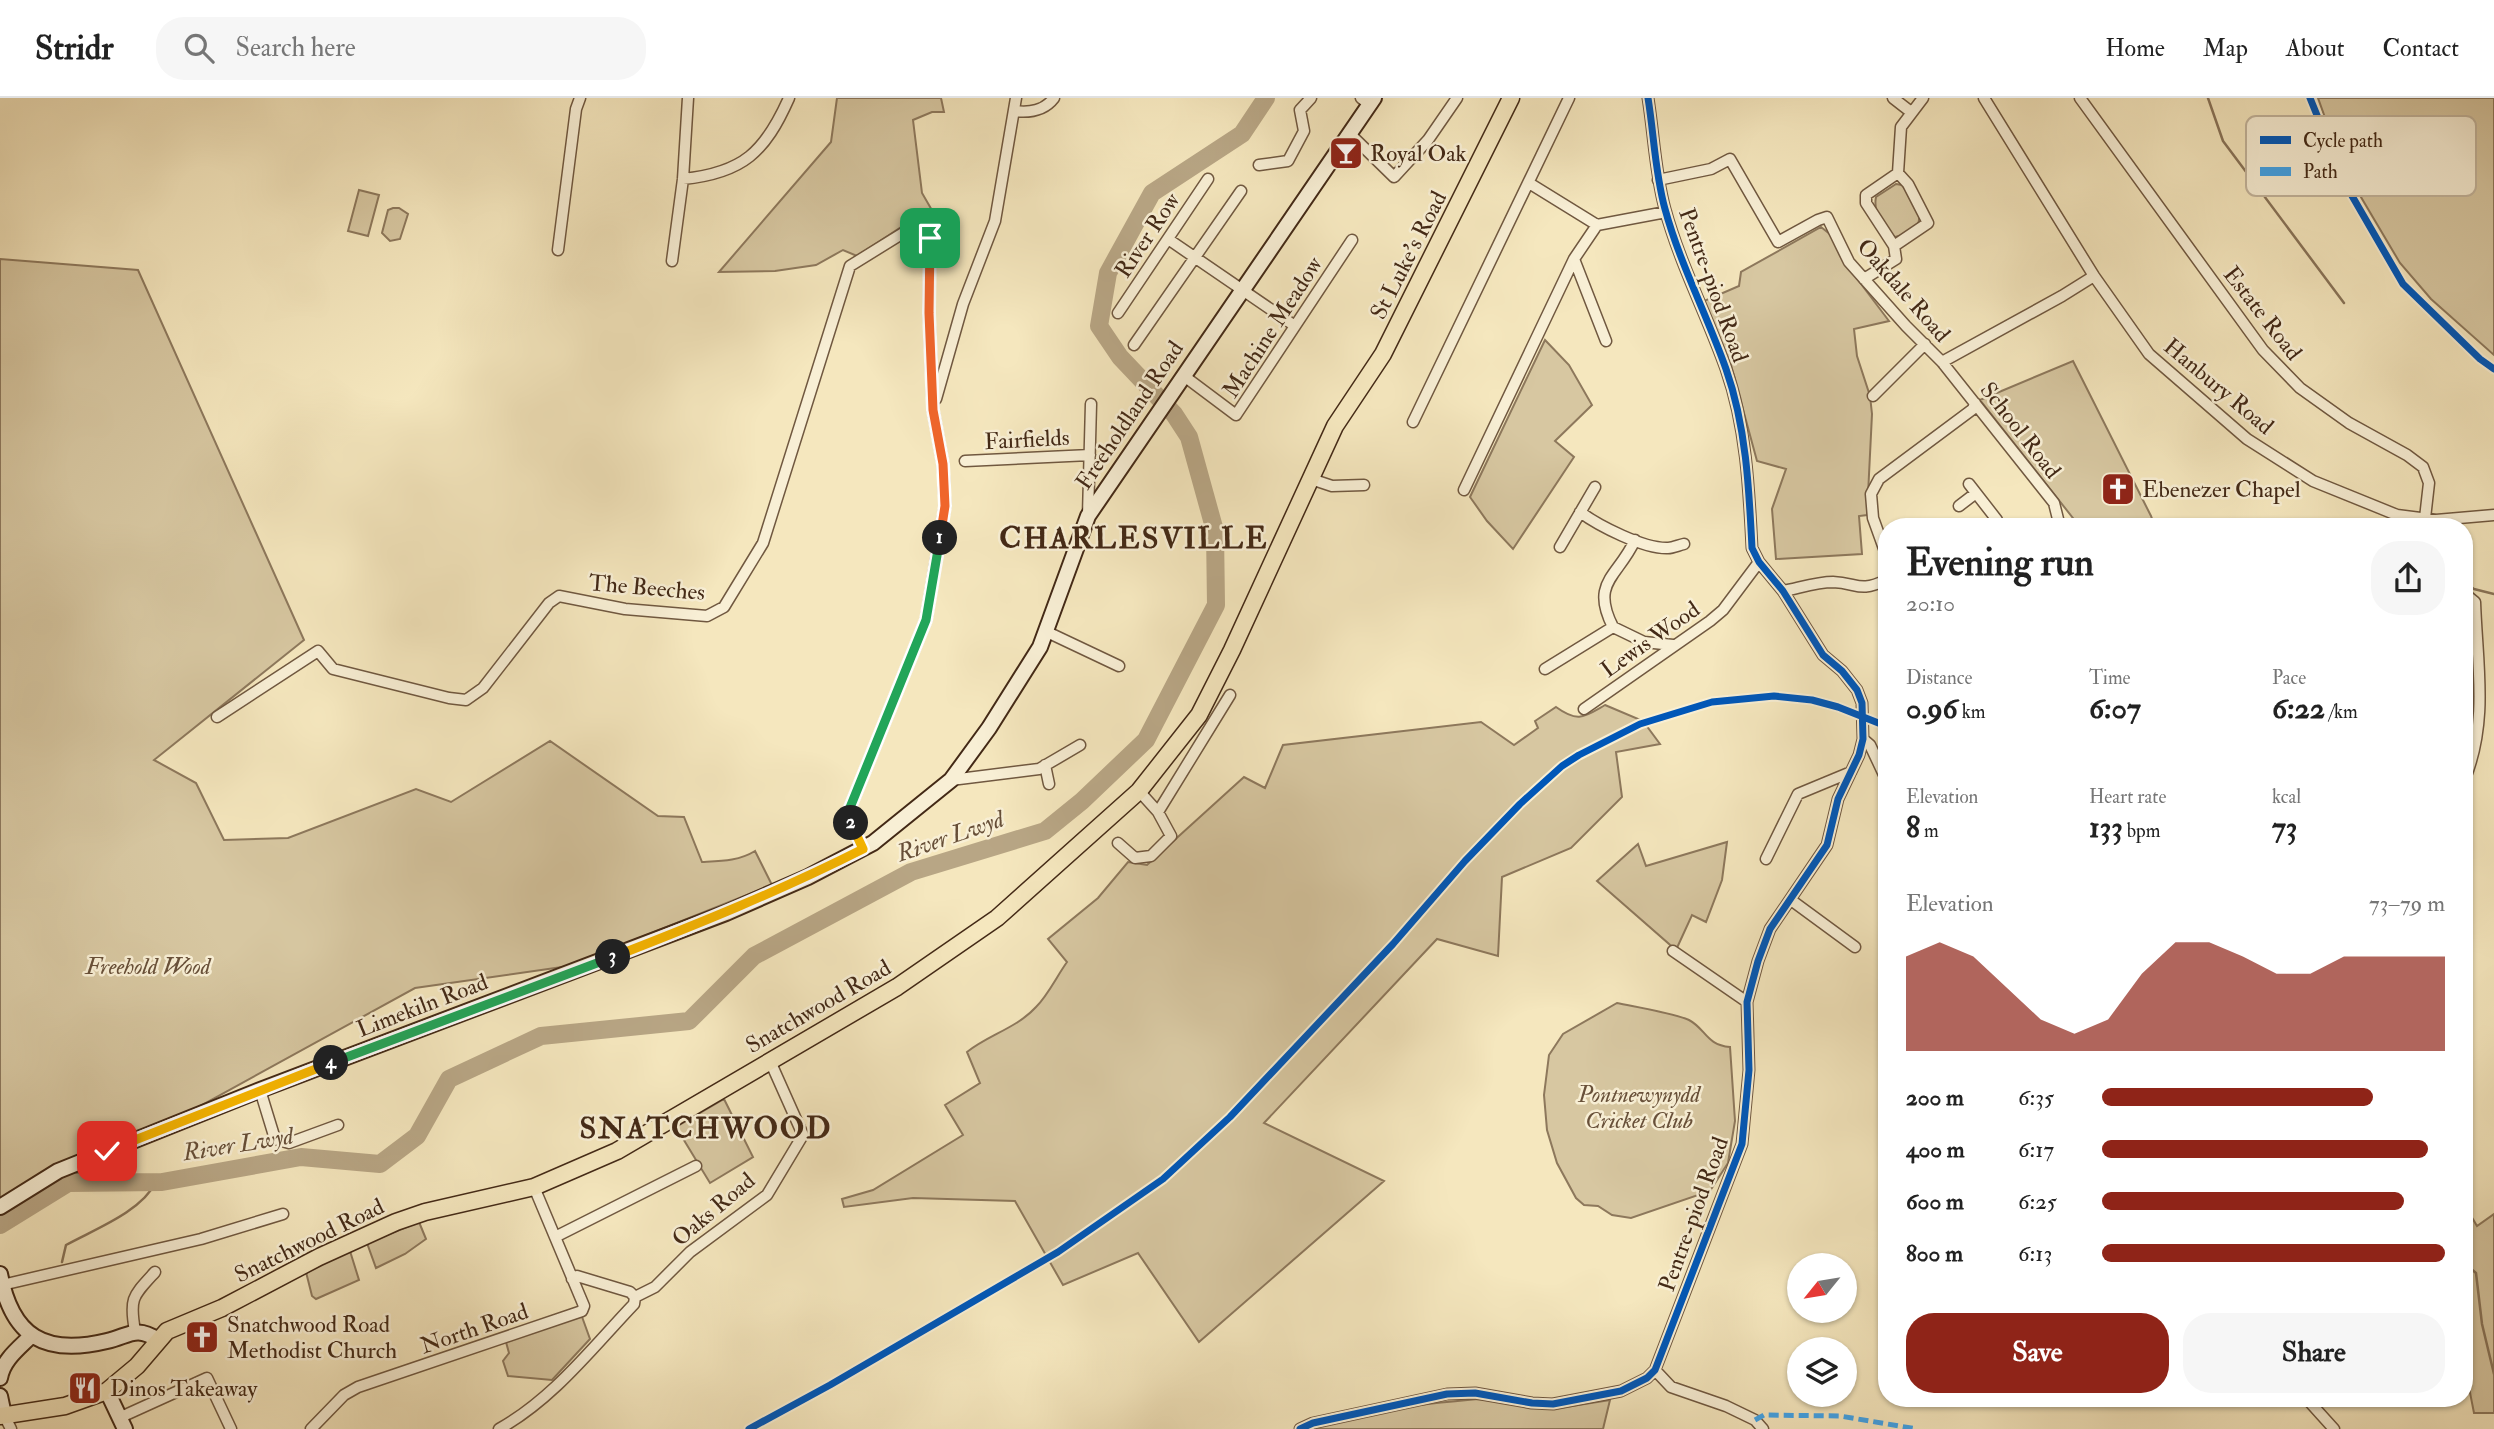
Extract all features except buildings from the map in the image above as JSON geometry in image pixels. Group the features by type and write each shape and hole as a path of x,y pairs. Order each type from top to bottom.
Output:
{"main road":[{"name":"St Luke's Road","path":"1311,479 1335,426 1383,354 1511,98"},
{"name":"Freeholdland Road","path":"863,849 951,780 989,728 1040,647 1088,516 1349,133 1368,100"},
{"name":"Snatchwood Road","path":"107,1391 137,1366 167,1331 183,1322 222,1308 319,1257 396,1222 425,1212 534,1188 617,1151 897,987 997,918 1139,791 1199,715 1311,479"},
{"name":"Limekiln Road","path":"0,1207 58,1171 260,1090 726,913 863,849"},
{"path":"1,1279 14,1316 31,1336 58,1345 81,1346 118,1339 135,1331 147,1333 158,1340"},
{"path":"0,1378 1,1370 11,1355 31,1336"},
{"path":"0,1396 5,1420 65,1406 107,1391 123,1423"}],"street":[{"path":"558,250 576,109 580,98"},
{"path":"672,261 683,179 688,98"},
{"path":"683,179 716,174 734,167 754,154 770,136 789,98"},
{"path":"863,849 847,815 926,620 945,506 943,464 933,410 963,304 995,221 1016,98"},
{"path":"1014,111 1031,114 1051,103 1054,98"},
{"path":"1259,164 1288,161 1304,131 1300,110 1311,98"},
{"path":"1349,133 1394,177 1428,139 1457,98"},
{"path":"1413,422 1569,98"},
{"name":"Pentre-piod Road","path":"1648,98 1658,180 1666,212 1726,369 1746,450 1752,548 1823,655 1842,671 1857,690 1862,703 1863,735 1851,772 1838,799 1828,845 1770,929 1747,1002 1749,1070 1742,1144 1655,1370"},
{"path":"1892,98 1911,112"},
{"path":"1894,246 1928,223 1908,184 1898,173 1901,127 1923,98"},
{"name":"Hanbury Road","path":"1984,98 2094,276 2149,354 2247,439 2313,481 2408,518"},
{"name":"Estate Road","path":"2080,98 2263,350 2300,388 2349,423 2407,455 2423,467 2429,483 2426,518"},
{"name":"Oakdale Road","path":"1658,180 1711,169 1730,159 1777,242 1827,217 1849,262 1942,362"},
{"path":"1864,279 1896,259 1894,246 1866,203 1866,195 1898,173"},
{"name":"River Row","path":"1118,313 1208,178"},
{"path":"1529,183 1597,225 1666,212"},
{"path":"1134,345 1241,191"},
{"name":"The Beeches","path":"217,717 318,651 333,669 466,700 483,688 549,603 559,596 625,609 707,617 724,607 762,543 850,266 921,222 930,238 929,313 933,410"},
{"path":"1464,489 1574,259 1597,225"},
{"path":"1168,239 1295,326"},
{"name":"Machine Meadow","path":"1184,376 1237,415 1352,240"},
{"path":"1574,259 1606,341"},
{"path":"1942,362 2094,276"},
{"path":"1873,396 1925,344"},
{"name":"School Road","path":"1942,362 2054,503 2058,518"},
{"path":"1878,532 1873,518 1871,494 1878,479 1973,409 1976,402"},
{"path":"1088,516 1091,404"},
{"name":"Fairfields","path":"965,461 1090,455"},
{"path":"1311,479 1332,486 1364,485"},
{"path":"1560,547 1595,487"},
{"path":"1959,506 1972,488 1995,518"},
{"path":"1580,512 1594,522 1635,540 1668,548 1684,544"},
{"name":"Hanbury Road","path":"2463,518 2494,514"},
{"path":"1635,540 1605,587 1604,601 1613,627 1644,642 1673,645"},
{"name":"Lewis Wood","path":"1584,709 1723,610 1759,562"},
{"path":"1783,591 1833,583 1860,588 1878,584"},
{"path":"2473,600 2482,701 2473,755"},
{"path":"1545,669 1613,627"},
{"path":"1045,631 1119,666"},
{"path":"1158,812 1230,695"},
{"path":"1863,735 1878,762"},
{"path":"951,780 1039,769 1080,745"},
{"path":"1045,765 1049,784"},
{"path":"1766,859 1798,794 1851,772"},
{"path":"1118,843 1135,858 1152,856 1171,836 1158,812 1139,791"},
{"path":"1791,900 1855,947"},
{"path":"1673,951 1747,1002"},
{"name":"Oaks Road","path":"635,1297 655,1287 690,1252 767,1195 803,1135 770,1060"},
{"path":"260,1090 275,1139 289,1143 338,1125"},
{"path":"555,1237 696,1166"},
{"path":"499,1429 523,1415 559,1384 634,1304 635,1297 630,1292 577,1276 572,1279 534,1188"},
{"path":"1,1279 191,1242 283,1213"},
{"path":"135,1331 131,1312 134,1294 155,1272"},
{"name":"North Road","path":"311,1429 344,1395 358,1387 582,1311 584,1306 572,1279"},
{"path":"1300,1429 1313,1423 1447,1394 1475,1393 1553,1404 1621,1391 1647,1378 1655,1370 1666,1384 1726,1406 1755,1420 1763,1429"},
{"path":"123,1423 207,1378 231,1429"},
{"path":"2314,1407 2334,1429"}],"green space":[{"path":"837,98 941,98 944,112 932,112 913,120 922,193 933,212 903,226 857,256 843,250 816,265 775,271 719,272 831,142"},
{"path":"2318,98 2494,98 2494,355 2431,299 2400,263 2360,196 2476,196 2476,116 2324,116"},
{"path":"1896,184 1902,185 1908,193 1919,216 1915,229 1895,237 1880,220 1875,203 1876,197"},
{"path":"359,190 379,195 368,236 348,231"},
{"path":"399,208 408,214 400,239 390,241 382,233 388,210"},
{"path":"1821,227 1831,235 1846,264 1889,321 1854,329 1857,356 1870,396 1872,414 1867,515 1859,516 1862,554 1776,559 1772,509 1786,469 1757,461 1731,365 1704,301 1739,286 1741,272"},
{"name":"Freehold Wood","path":"0,259 138,270 304,640 154,760 196,783 224,840 288,838 416,789 451,802 550,741 658,816 684,817 702,862 736,859 755,851 772,885 569,966 415,988 0,1216"},
{"path":"1545,340 1569,365 1592,405 1555,441 1574,457 1513,549 1487,521 1470,497"},
{"path":"2073,361 2152,518 2073,518 1980,400"},
{"path":"1605,705 1643,721 1660,744 1616,752 1622,797 1571,848 1502,877 1498,956 1437,939 1264,1123 1384,1181 1199,1342 1138,1253 1063,1285 1015,1201 913,1198 844,1207 842,1199 873,1190 963,1135 945,1105 980,1083 967,1052 1020,1020 1044,997 1067,962 1048,939 1098,898 1128,862 1147,865 1244,777 1265,788 1283,745 1481,722 1514,745 1538,728 1535,721 1556,707 1576,717 1592,713"},
{"path":"1727,842 1722,880 1706,922 1692,915 1676,950 1597,881 1638,844 1646,866"},
{"name":"Pontnewynydd Cricket Club","path":"1617,1003 1689,1020 1711,1040 1730,1047 1735,1121 1728,1163 1710,1191 1631,1218 1612,1215 1598,1206 1584,1205 1576,1198 1557,1163 1547,1130 1544,1095 1549,1055 1563,1034"},
{"path":"724,1099 753,1157 710,1183 676,1127"},
{"path":"2494,1214 2494,1413 2474,1413 2473,1219 2477,1226"},
{"path":"419,1222 426,1239 405,1254 376,1268 367,1243"},
{"path":"350,1251 359,1280 316,1299 312,1296 306,1272"},
{"path":"581,1314 590,1339 552,1380 508,1376 503,1361 509,1353 506,1342"},
{"path":"1478,1399 1553,1409 1610,1400 1603,1429 1311,1429 1372,1412"}],"waterway":[{"name":"River Lwyd","path":"0,1225 68,1183 162,1182 301,1157 380,1164 417,1136 449,1079 541,1036 689,1021 754,956 911,872 1045,831 1082,801 1146,740 1216,605 1215,531 1189,437 1174,414 1120,357 1099,326 1108,273 1152,193 1242,134 1266,98"},
{"path":"2208,98 2223,141 2246,172"},
{"path":"2264,196 2344,303"},
{"path":"2473,588 2494,594"},
{"path":"62,1262 66,1245 129,1211 149,1193 156,1182"},
{"path":"2473,1270 2476,1273 2482,1324 2494,1374"}],"marked path":[{"path":"1755,1420 1764,1415 1840,1416 1917,1429"}],"cycle path":[{"path":"1300,1429 1313,1423 1447,1394 1475,1393 1553,1404 1621,1391 1647,1378 1655,1370 1742,1144 1749,1070 1747,1002 1758,961 1770,929 1827,845 1838,799 1859,755 1863,739 1862,703 1857,690 1842,671 1823,655 1752,548 1748,480 1738,412 1726,369 1678,250 1665,209 1648,98"},
{"path":"2310,98 2317,116"},
{"path":"2352,196 2403,284 2480,359 2494,369"},
{"path":"749,1429 1058,1252 1163,1179 1230,1117 1520,804 1562,766 1579,755 1640,724 1712,702 1774,696 1812,700 1878,723"}],"place":[{"name":"Royal Oak","path":"1346,153"},
{"name":"Ebenezer Chapel","path":"2118,489"},
{"name":"Snatchwood Road Methodist Church","path":"202,1337"},
{"name":"Dinos Takeaway","path":"85,1388"}],"district":[{"name":"CHARLESVILLE","path":"1134,538"},
{"name":"SNATCHWOOD","path":"706,1128"}],"route":[{"path":"107,1151 726,913 863,849 847,815 926,620 945,506 943,464 933,410 929,313 930,238"}]}
